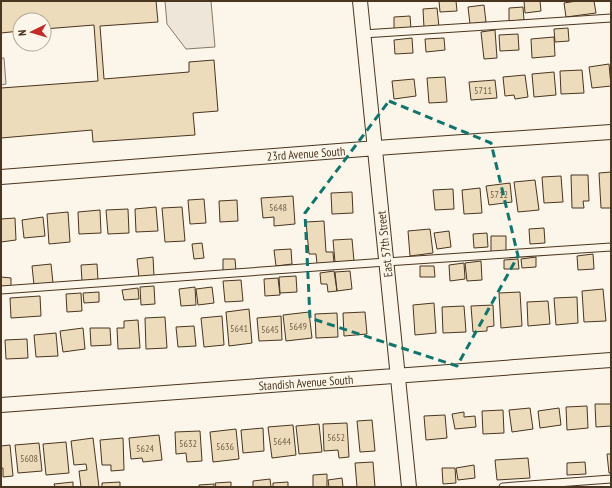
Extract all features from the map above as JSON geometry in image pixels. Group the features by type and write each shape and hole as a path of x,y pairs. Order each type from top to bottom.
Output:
{"street":[{"name":"East 57th Street","path":"360,1 409,487"},
{"name":"23rd Avenue South","path":"1,177 375,148 611,132"},
{"name":"Standish Avenue South","path":"1,405 611,360"}],"lane":[{"path":"363,34 611,18"},
{"path":"1,290 386,262 611,248"},
{"path":"503,487 611,479"}],"highlighted area":[{"path":"389,101 491,143 518,256 457,366 310,318 305,213"}],"shaded area":[{"path":"165,1 211,1 215,47 186,49 167,24"},
{"path":"1,58 4,58 6,84 1,85"}],"building":[{"path":"1,1 156,1 158,22 100,26 104,79 189,72 189,62 214,60 218,111 193,113 195,135 93,142 92,130 1,138 1,88 98,81 94,25 52,28 52,12 12,12 12,32 1,33"},
{"path":"439,1 456,1 457,11 440,12"},
{"path":"524,1 540,1 541,11 525,13"},
{"path":"594,1 596,13 566,17 564,3"},
{"path":"484,5 486,22 470,24 468,7"},
{"path":"523,7 524,20 509,21 509,8"},
{"path":"437,8 439,27 424,28 423,9"},
{"path":"410,16 411,29 394,30 394,17"},
{"path":"568,28 569,41 555,42 554,29"},
{"path":"495,30 497,58 484,59 481,32"},
{"path":"518,34 519,50 500,51 499,35"},
{"path":"554,37 555,56 532,58 531,39"},
{"path":"412,38 413,53 395,54 394,40"},
{"path":"444,38 445,50 426,52 425,39"},
{"path":"609,64 611,86 592,88 589,67"},
{"path":"582,70 584,93 561,94 560,71"},
{"path":"554,72 556,95 534,97 532,74"},
{"path":"525,75 528,97 515,99 514,95 505,96 503,77"},
{"path":"445,77 447,102 429,103 427,78"},
{"path":"414,79 416,96 394,99 392,81"},
{"path":"495,80 497,98 471,100 469,82"},
{"path":"611,172 611,208 601,208 599,173"},
{"path":"571,175 588,175 589,201 583,201 584,208 572,208"},
{"path":"561,176 563,202 544,203 542,177"},
{"path":"535,180 539,210 518,212 514,182"},
{"path":"510,183 512,202 489,205 486,186"},
{"path":"480,188 482,213 464,214 462,190"},
{"path":"453,189 454,209 435,210 433,190"},
{"path":"352,192 353,213 332,214 331,193"},
{"path":"293,196 295,224 274,226 274,217 263,218 261,198"},
{"path":"204,199 206,223 190,224 188,200"},
{"path":"237,200 238,221 220,222 219,201"},
{"path":"156,207 158,231 136,232 135,209"},
{"path":"182,207 185,241 165,242 162,208"},
{"path":"128,209 129,233 108,234 106,210"},
{"path":"100,210 101,233 79,234 78,212"},
{"path":"68,212 70,242 49,244 47,214"},
{"path":"43,217 45,236 24,238 22,220"},
{"path":"15,218 16,240 1,242 1,219"},
{"path":"324,221 326,252 333,252 334,263 317,264 316,254 309,254 306,222"},
{"path":"544,228 545,243 530,244 529,229"},
{"path":"430,229 433,253 410,256 408,231"},
{"path":"449,231 451,247 437,249 434,233"},
{"path":"487,233 488,247 474,248 473,234"},
{"path":"491,236 506,236 506,252 491,252"},
{"path":"352,239 354,261 335,262 333,240"},
{"path":"202,243 204,258 194,259 192,244"},
{"path":"291,249 292,264 276,266 274,250"},
{"path":"593,254 594,269 578,270 577,256"},
{"path":"153,257 154,276 139,278 137,259"},
{"path":"536,257 536,267 522,268 521,259"},
{"path":"223,259 235,259 236,271 223,271"},
{"path":"518,259 519,269 504,269 504,260"},
{"path":"481,261 482,280 467,281 465,263"},
{"path":"464,263 465,279 450,281 449,265"},
{"path":"51,264 53,283 34,285 32,266"},
{"path":"97,264 98,280 82,281 81,265"},
{"path":"420,266 434,266 435,277 420,277"},
{"path":"334,271 337,291 328,292 327,284 321,284 320,273"},
{"path":"350,271 352,289 337,291 335,272"},
{"path":"296,276 297,292 280,293 279,277"},
{"path":"1,277 11,278 11,287 1,287"},
{"path":"278,278 280,295 265,296 264,279"},
{"path":"241,280 243,301 225,302 223,281"},
{"path":"154,286 155,304 141,305 140,287"},
{"path":"195,287 196,305 181,306 179,289"},
{"path":"212,287 214,303 198,305 196,289"},
{"path":"138,288 139,299 124,300 122,290"},
{"path":"603,289 606,321 584,322 582,291"},
{"path":"99,292 99,302 84,303 83,293"},
{"path":"520,292 522,326 501,328 499,293"},
{"path":"81,293 82,311 67,312 66,294"},
{"path":"40,296 41,316 11,318 10,298"},
{"path":"577,297 578,323 556,325 554,298"},
{"path":"548,301 550,324 528,326 527,302"},
{"path":"434,303 436,333 415,335 413,305"},
{"path":"493,305 494,326 487,327 487,331 473,332 471,306"},
{"path":"464,306 466,332 443,333 442,307"},
{"path":"249,309 252,343 229,346 226,312"},
{"path":"309,312 312,338 286,341 283,315"},
{"path":"365,312 367,334 344,336 343,313"},
{"path":"337,313 338,337 316,338 315,314"},
{"path":"222,316 224,345 204,347 201,318"},
{"path":"281,316 282,340 259,341 257,318"},
{"path":"165,317 167,348 146,349 145,318"},
{"path":"138,320 140,348 118,349 117,328 124,328 124,321"},
{"path":"194,326 196,346 178,347 176,327"},
{"path":"83,328 85,349 63,352 60,331"},
{"path":"90,328 110,328 111,345 91,346"},
{"path":"56,333 58,356 36,357 34,335"},
{"path":"27,339 28,358 6,359 5,340"},
{"path":"595,404 611,404 611,426 596,427"},
{"path":"587,406 588,428 567,430 566,407"},
{"path":"530,408 533,429 512,432 509,410"},
{"path":"559,408 561,425 540,428 538,411"},
{"path":"503,410 504,433 483,434 482,411"},
{"path":"464,412 464,417 475,416 476,427 455,429 452,414"},
{"path":"445,415 447,438 426,440 424,416"},
{"path":"372,420 375,451 360,452 357,421"},
{"path":"347,423 349,457 339,458 338,450 324,451 323,424"},
{"path":"319,424 322,452 299,454 296,426"},
{"path":"293,425 296,455 272,458 268,427"},
{"path":"263,428 264,451 243,453 241,430"},
{"path":"236,429 239,459 213,462 210,432"},
{"path":"200,431 202,461 187,462 186,453 176,454 175,432"},
{"path":"159,435 162,460 143,462 142,458 131,459 129,438"},
{"path":"93,438 99,487 81,487 79,471 87,470 86,464 74,465 71,441"},
{"path":"123,438 124,470 111,471 111,465 102,465 100,440"},
{"path":"66,442 69,473 46,475 43,444"},
{"path":"39,443 42,471 18,473 15,445"},
{"path":"10,445 13,476 3,477 3,468 1,468 1,446"},
{"path":"607,454 611,454 611,473 609,473"},
{"path":"528,458 530,478 497,480 495,460"},
{"path":"373,462 375,487 357,487 355,463"},
{"path":"585,462 586,474 567,475 567,463"},
{"path":"474,465 475,478 458,480 456,468"},
{"path":"442,468 455,468 456,483 443,484"},
{"path":"327,474 327,487 313,487 313,475"},
{"path":"342,478 343,487 329,487 328,480"},
{"path":"270,479 271,487 253,487 253,481"},
{"path":"73,482 73,487 55,487 54,484"},
{"path":"120,482 120,487 102,487 102,483"},
{"path":"231,482 231,487 216,487 215,483"},
{"path":"288,482 288,487 273,487 273,483"},
{"path":"214,484 214,487 199,487 199,485"}]}
